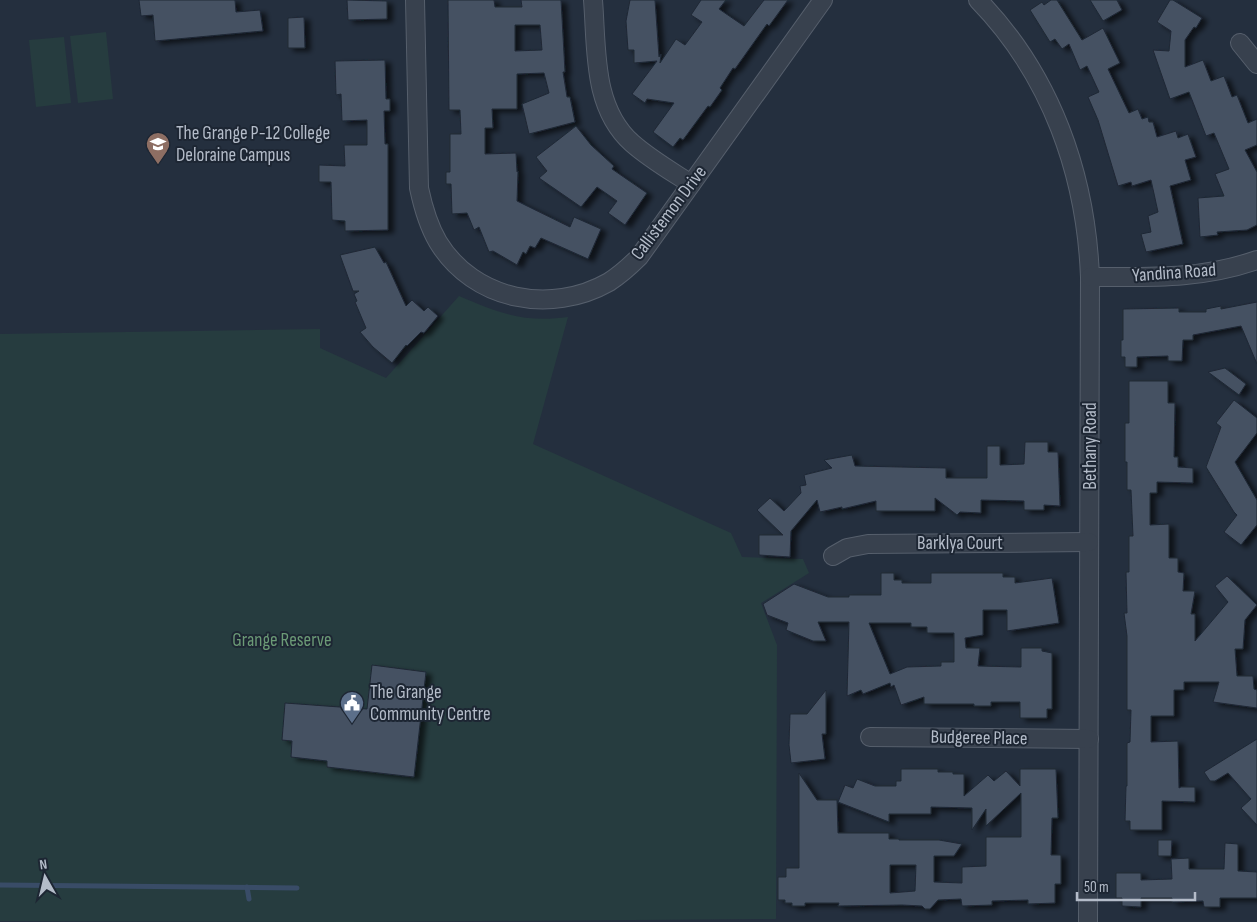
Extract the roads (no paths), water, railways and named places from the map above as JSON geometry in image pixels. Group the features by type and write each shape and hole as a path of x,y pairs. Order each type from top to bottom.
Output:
{"street":[{"name":"Callistemon Drive","path":"415,0 419,188 422,206 432,230 449,258 464,272 482,284 503,294 546,301 577,296 592,290 611,281 639,257 823,0"},
{"path":"594,0 599,78 608,112 617,127 630,142 691,184"},
{"name":"Bethany Road","path":"985,2 1028,63 1046,94 1061,126 1080,192 1086,222 1090,277 1088,922"},
{"path":"1240,43 1257,64"},
{"name":"Yandina Road","path":"1090,277 1190,276 1235,267 1257,260"},
{"name":"Barklya Court","path":"833,556 847,548 868,544 1089,542"},
{"name":"Budgeree Place","path":"870,737 1089,739"}],"waterway":[{"path":"0,885 297,888"},
{"path":"247,887 249,899"}],"place":[{"name":"The Grange P-12 College Deloraine Campus","path":"158,165"},
{"name":"The Grange Community Centre","path":"352,724"}],"park label":[{"name":"Grange Reserve","path":"282,640"}]}
